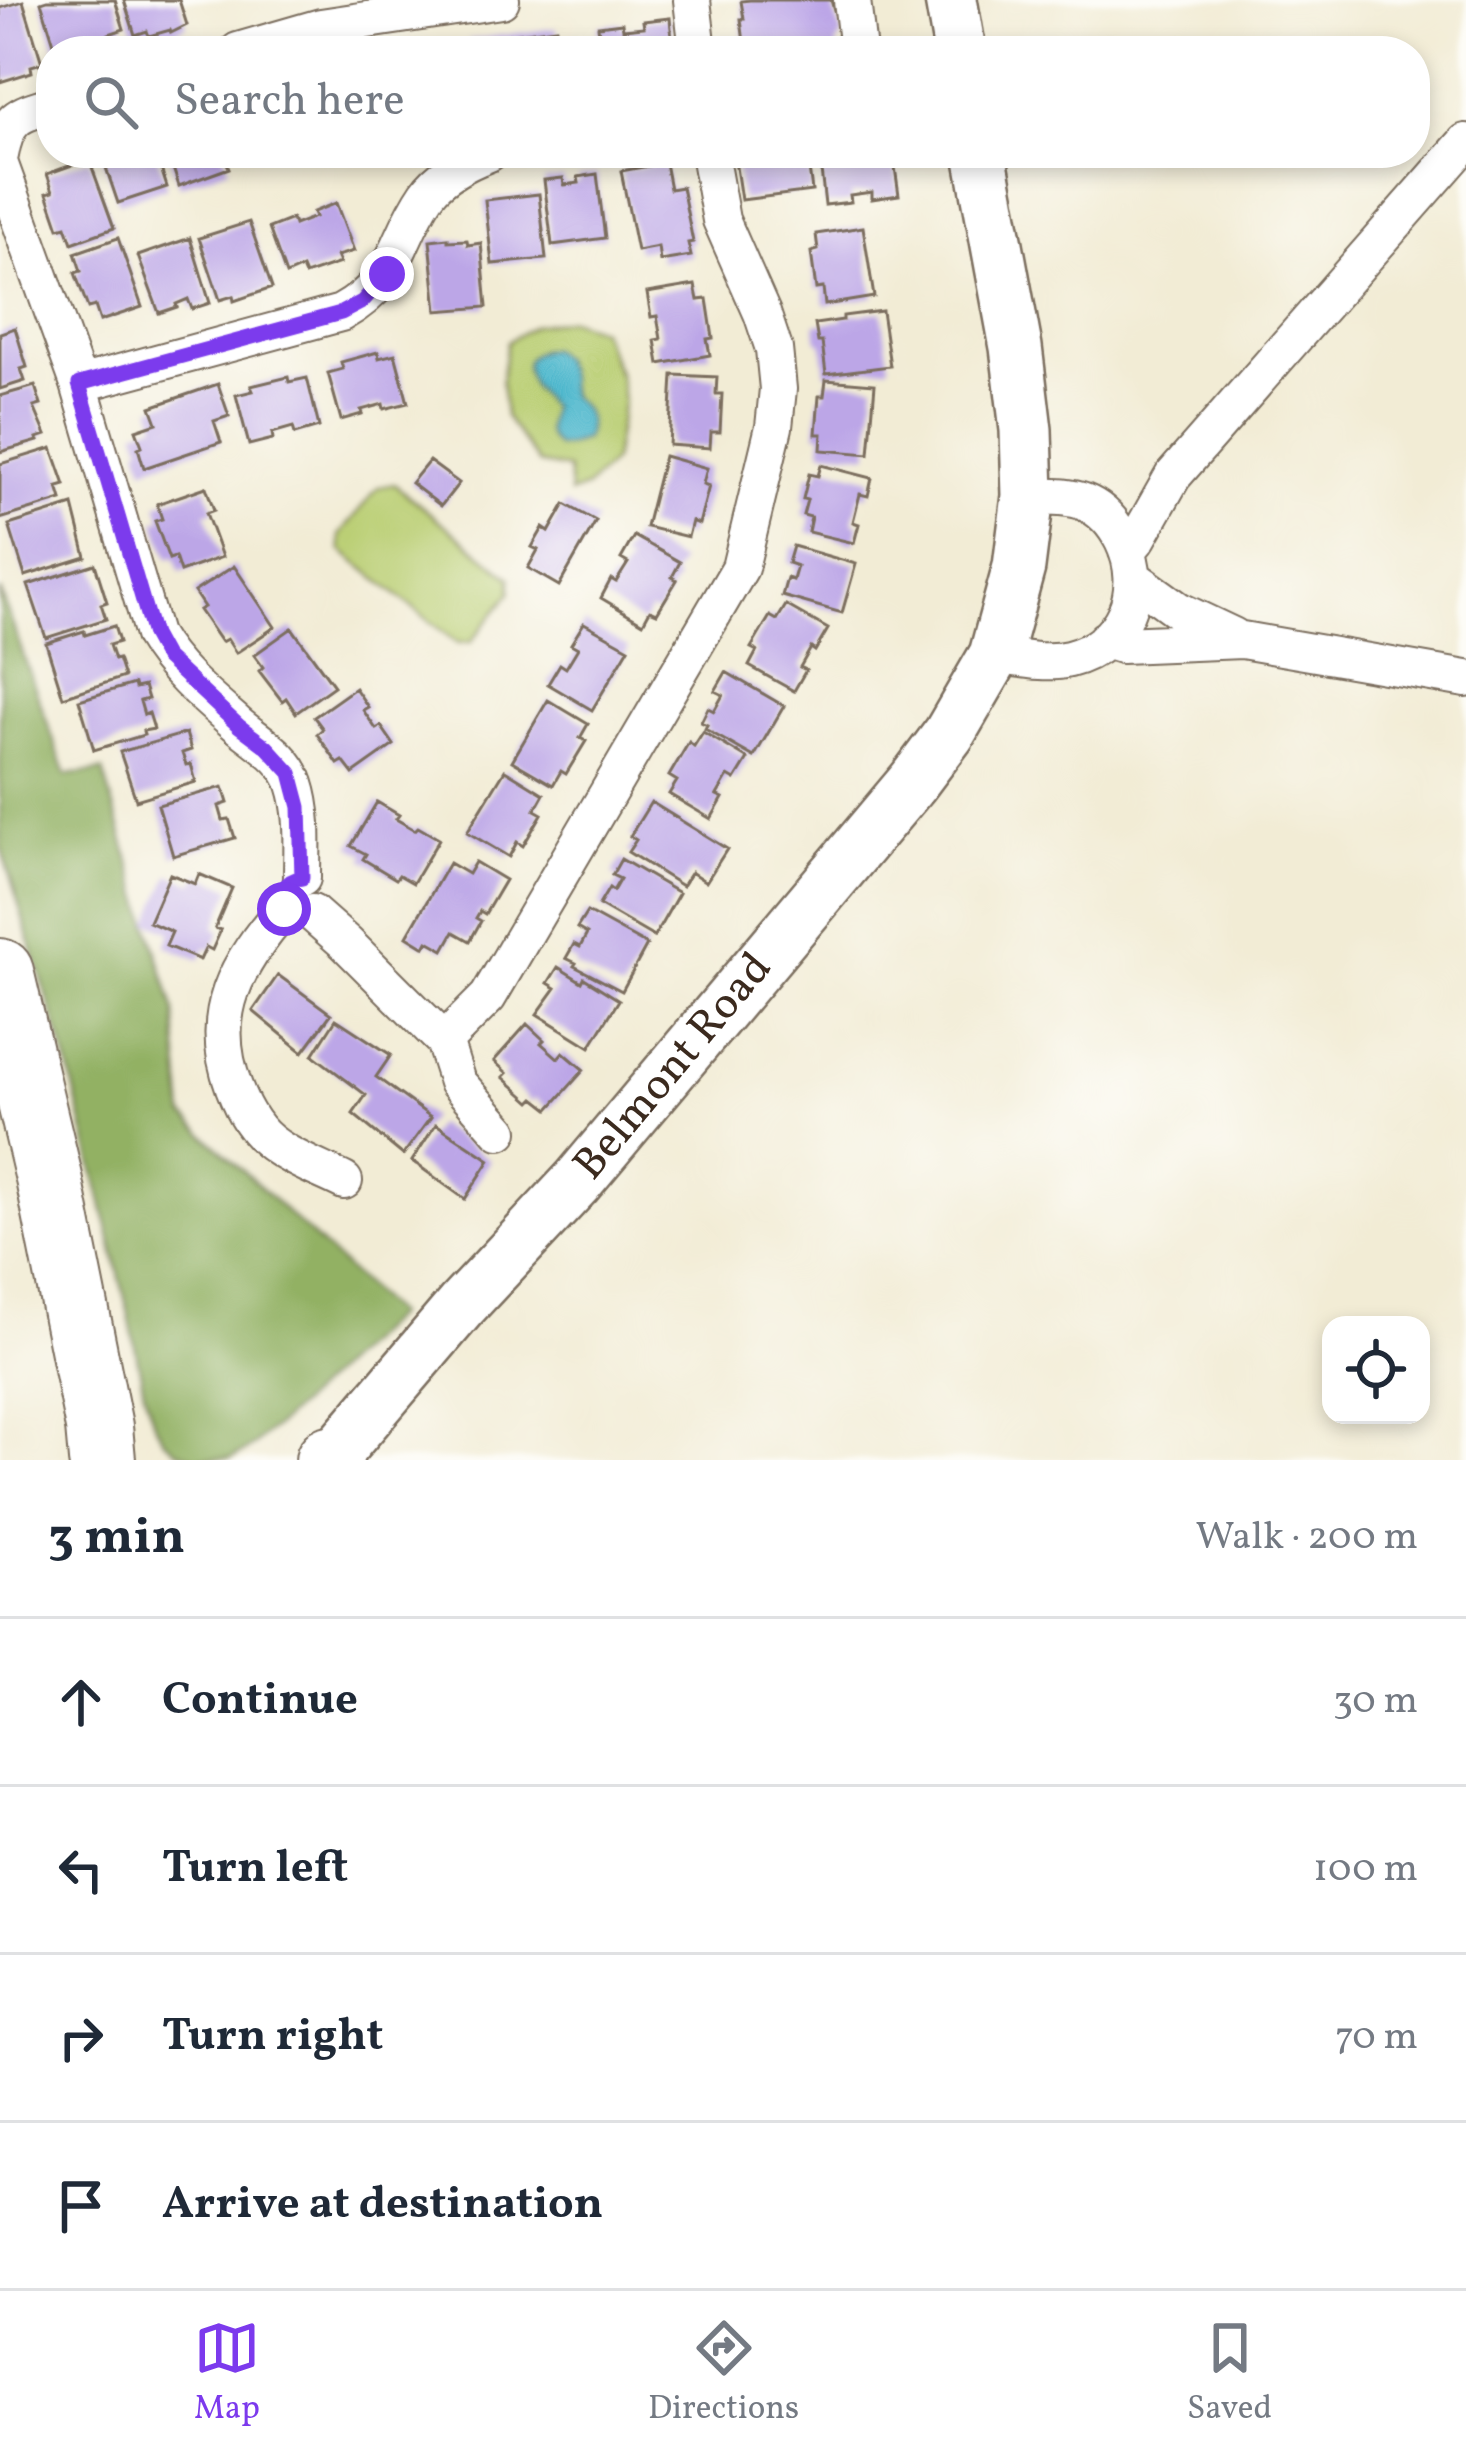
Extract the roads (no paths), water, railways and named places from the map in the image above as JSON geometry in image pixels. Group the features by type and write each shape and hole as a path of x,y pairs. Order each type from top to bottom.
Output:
{"highway":[{"path":"0,972 109,1449"}],"main road":[{"path":"951,0 957,36"},
{"name":"Belmont Road","path":"330,1460 460,1306 577,1182 913,782 950,734 995,655 1019,567 1028,496 1028,447 1016,347 983,168"}],"street":[{"path":"290,36 321,27 501,0"},
{"path":"692,0 696,36"},
{"path":"852,0 856,36"},
{"path":"0,155 3,133 23,112 36,109"},
{"path":"995,655 1068,659 1105,640 1126,612 1138,538 1173,476 1466,142"},
{"path":"0,165 79,384 153,635 165,657 291,773 300,807 300,900 244,958 223,1037 225,1064 250,1123 275,1146 344,1181"},
{"path":"79,384 341,313 362,302 387,274 429,190 458,168"},
{"path":"444,1041 488,997 740,568 774,428 778,389 774,349 721,220 711,168"},
{"path":"1095,508 1173,476"},
{"path":"1028,496 1066,498 1095,508 1109,520 1131,565 1178,610 1242,640"},
{"path":"1105,640 1121,645 1242,640 1466,680"},
{"path":"300,900 444,1041 457,1082 500,1131"}],"water":[{"path":"551,349 564,365 570,396 588,420 585,439 568,446 557,447 549,437 550,407 527,372 529,357"}]}
